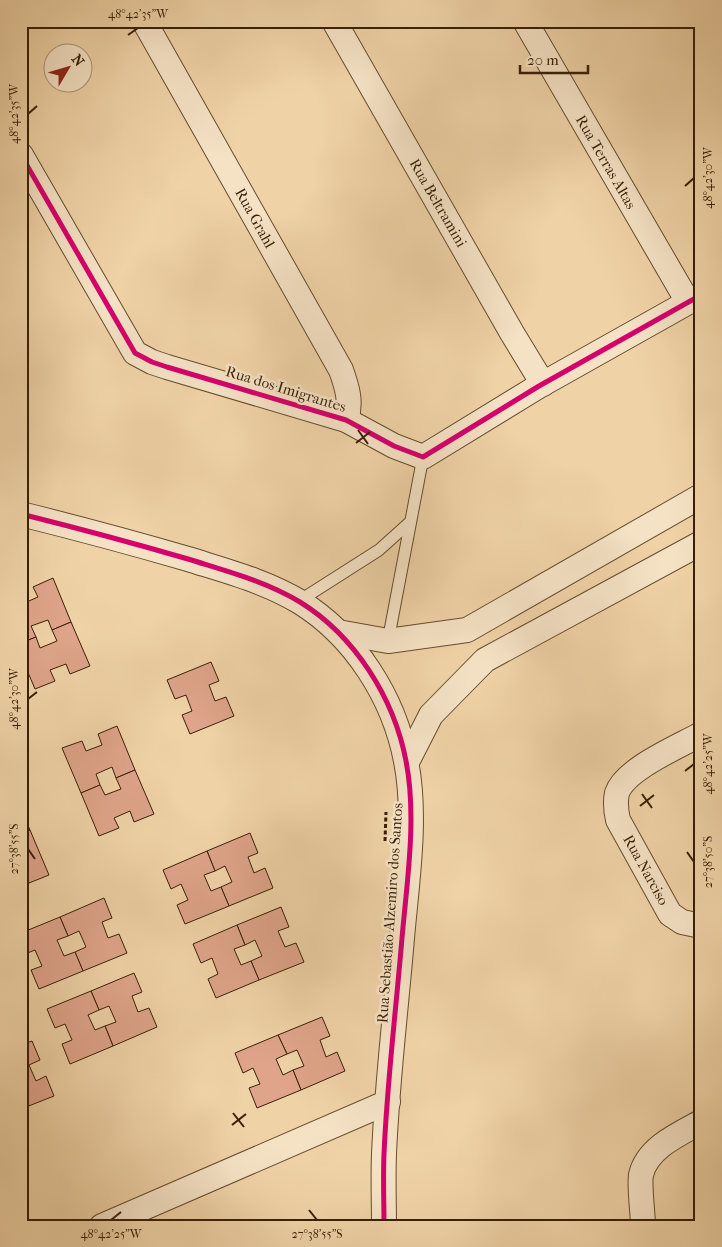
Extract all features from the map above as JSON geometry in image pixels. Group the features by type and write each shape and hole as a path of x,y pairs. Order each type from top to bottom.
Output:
{"street":[{"name":"Rua Grahl","path":"144,21 341,370 347,388 349,408 346,420"},
{"name":"Rua Beltramini","path":"334,21 502,316 543,384"},
{"name":"Rua Terras Altas","path":"524,21 694,298"},
{"name":"Rua dos Imigrantes","path":"21,154 135,352 166,368 346,420 394,446 423,457"},
{"path":"423,457 543,384 694,298"},
{"path":"338,632 388,641 467,630 701,496"},
{"name":"Rua Sebastião Alzemiro dos Santos","path":"21,514 126,541 253,579 299,601 338,632 362,659 385,696 398,729 407,762 410,794 410,848 384,1155 384,1226"},
{"path":"407,762 431,715 485,660 701,543"},
{"name":"Rua Narciso","path":"701,734 632,772 623,782 617,794 616,807 618,820 670,914 682,922 701,926"},
{"path":"102,1226 388,1102"},
{"path":"643,1226 641,1175 650,1158 663,1144 701,1122"}],"lane":[{"path":"388,641 409,522 423,457"},
{"path":"299,601 379,550 409,522"}],"path":[{"path":"385,848 386,804"}],"building":[{"path":"53,578 71,622 52,630 48,620 31,626 36,637 21,643 21,602 22,604 38,597 33,587"},
{"path":"71,622 90,666 70,674 66,664 50,670 55,681 35,689 21,656 21,643 36,637 40,648 57,641 52,630"},
{"path":"211,662 219,681 209,685 215,701 226,697 234,716 190,734 182,715 192,711 186,695 175,699 167,680"},
{"path":"117,726 135,770 116,778 112,767 96,774 100,785 81,793 62,748 82,741 86,751 102,745 98,734"},
{"path":"135,770 154,814 134,822 130,811 114,818 119,828 99,836 81,793 100,785 105,795 121,789 116,778"},
{"path":"21,809 30,830 21,834"},
{"path":"30,830 49,875 29,883 25,872 21,873 21,834"},
{"path":"250,833 258,853 248,857 254,873 265,868 273,888 229,906 221,887 232,882 225,866 215,871 207,851"},
{"path":"207,851 215,871 204,875 211,891 221,887 229,906 185,924 177,905 188,900 181,884 171,889 163,870"},
{"path":"104,898 112,918 102,922 108,938 119,934 127,953 83,971 75,952 86,947 79,931 68,936 60,917"},
{"path":"281,907 289,927 278,931 285,947 296,943 304,962 259,980 251,961 262,956 255,940 245,945 237,925"},
{"path":"60,917 68,936 57,940 64,956 75,952 83,971 39,989 31,970 42,966 35,950 25,954 21,946 21,933"},
{"path":"237,925 245,945 234,949 241,965 251,961 259,980 216,998 208,979 218,974 212,958 201,963 193,944"},
{"path":"134,973 142,992 132,996 138,1012 149,1008 157,1027 113,1046 105,1026 116,1022 109,1006 99,1010 91,991"},
{"path":"91,991 99,1010 88,1015 95,1030 105,1026 113,1046 70,1064 62,1044 72,1040 65,1024 55,1028 47,1009"},
{"path":"322,1017 330,1036 320,1040 326,1057 337,1052 345,1071 301,1090 293,1070 304,1066 297,1050 287,1054 278,1035"},
{"path":"278,1035 287,1054 276,1059 283,1075 293,1070 301,1090 257,1108 249,1088 260,1084 253,1068 243,1073 235,1053"},
{"path":"32,1041 40,1060 29,1065 36,1081 46,1076 54,1096 21,1109 21,1045"}],"cycle path":[{"path":"21,155 135,353 167,367 346,420 394,446 423,457 539,386 701,295"},
{"path":"21,514 188,559 273,588 300,602 338,632 355,651 382,692 400,737 406,761 411,804 408,872 385,1127 384,1226"}]}
